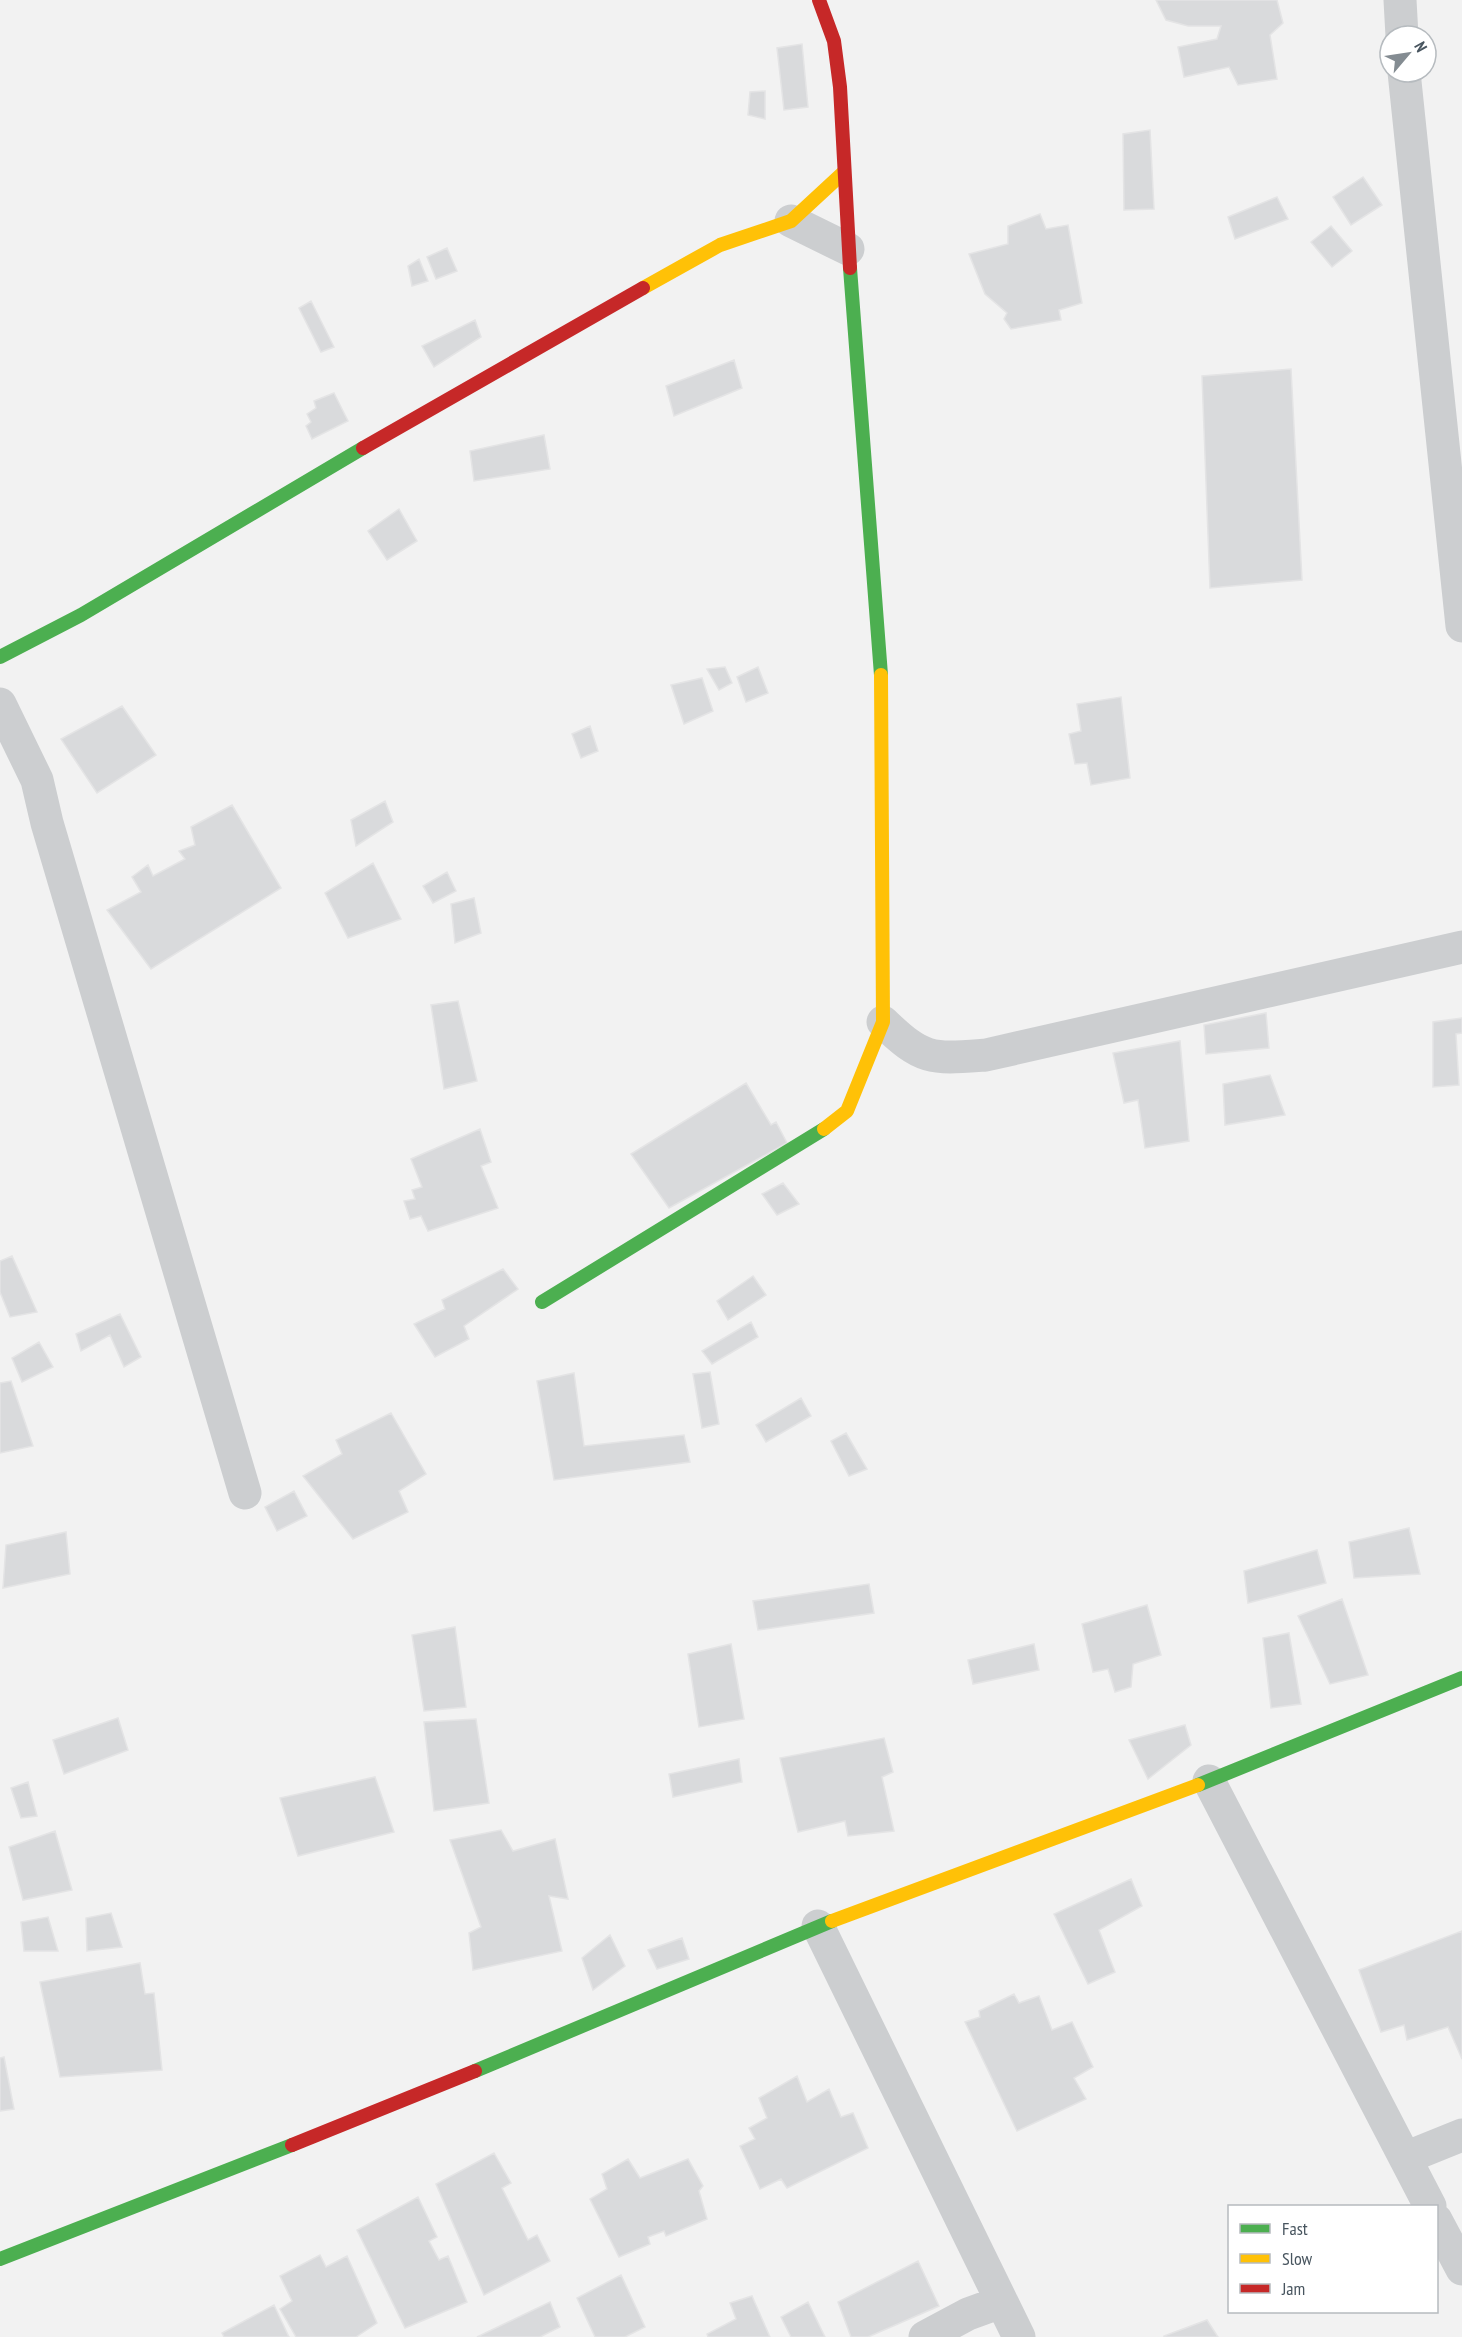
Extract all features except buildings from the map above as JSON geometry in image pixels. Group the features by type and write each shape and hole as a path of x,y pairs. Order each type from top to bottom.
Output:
{"street":[{"path":"542,1302 832,1123 847,1111 883,1022 881,654 848,249 840,87 834,41 819,0"},
{"path":"1400,0 1401,24"},
{"path":"1405,84 1462,626"},
{"path":"0,657 81,615 309,478 598,315 687,261 720,245 791,221 844,172"},
{"path":"791,221 848,249"},
{"path":"0,704 37,780 47,823 244,1493"},
{"path":"883,1022 910,1048 941,1058 986,1055 1462,946"},
{"path":"0,2259 396,2104 818,1926 1209,1781 1462,1678"},
{"path":"1209,1781 1429,2205"},
{"path":"818,1926 1019,2337"},
{"path":"1404,2158 1462,2135"},
{"path":"1438,2222 1462,2269"},
{"path":"925,2337 968,2314 1001,2302"}],"traffic: fast":[{"path":"850,268 881,675"},
{"path":"0,657 81,615 363,448"},
{"path":"542,1302 824,1129"},
{"path":"1198,1785 1462,1678"},
{"path":"475,2071 832,1921"},
{"path":"0,2259 292,2145"}],"traffic: slow":[{"path":"643,288 720,245 791,221 844,172"},
{"path":"824,1129 847,1111 883,1022 881,675"},
{"path":"832,1921 1198,1785"}],"traffic: jam":[{"path":"819,0 834,41 840,87 850,268"},
{"path":"363,448 643,288"},
{"path":"292,2145 475,2071"}]}
